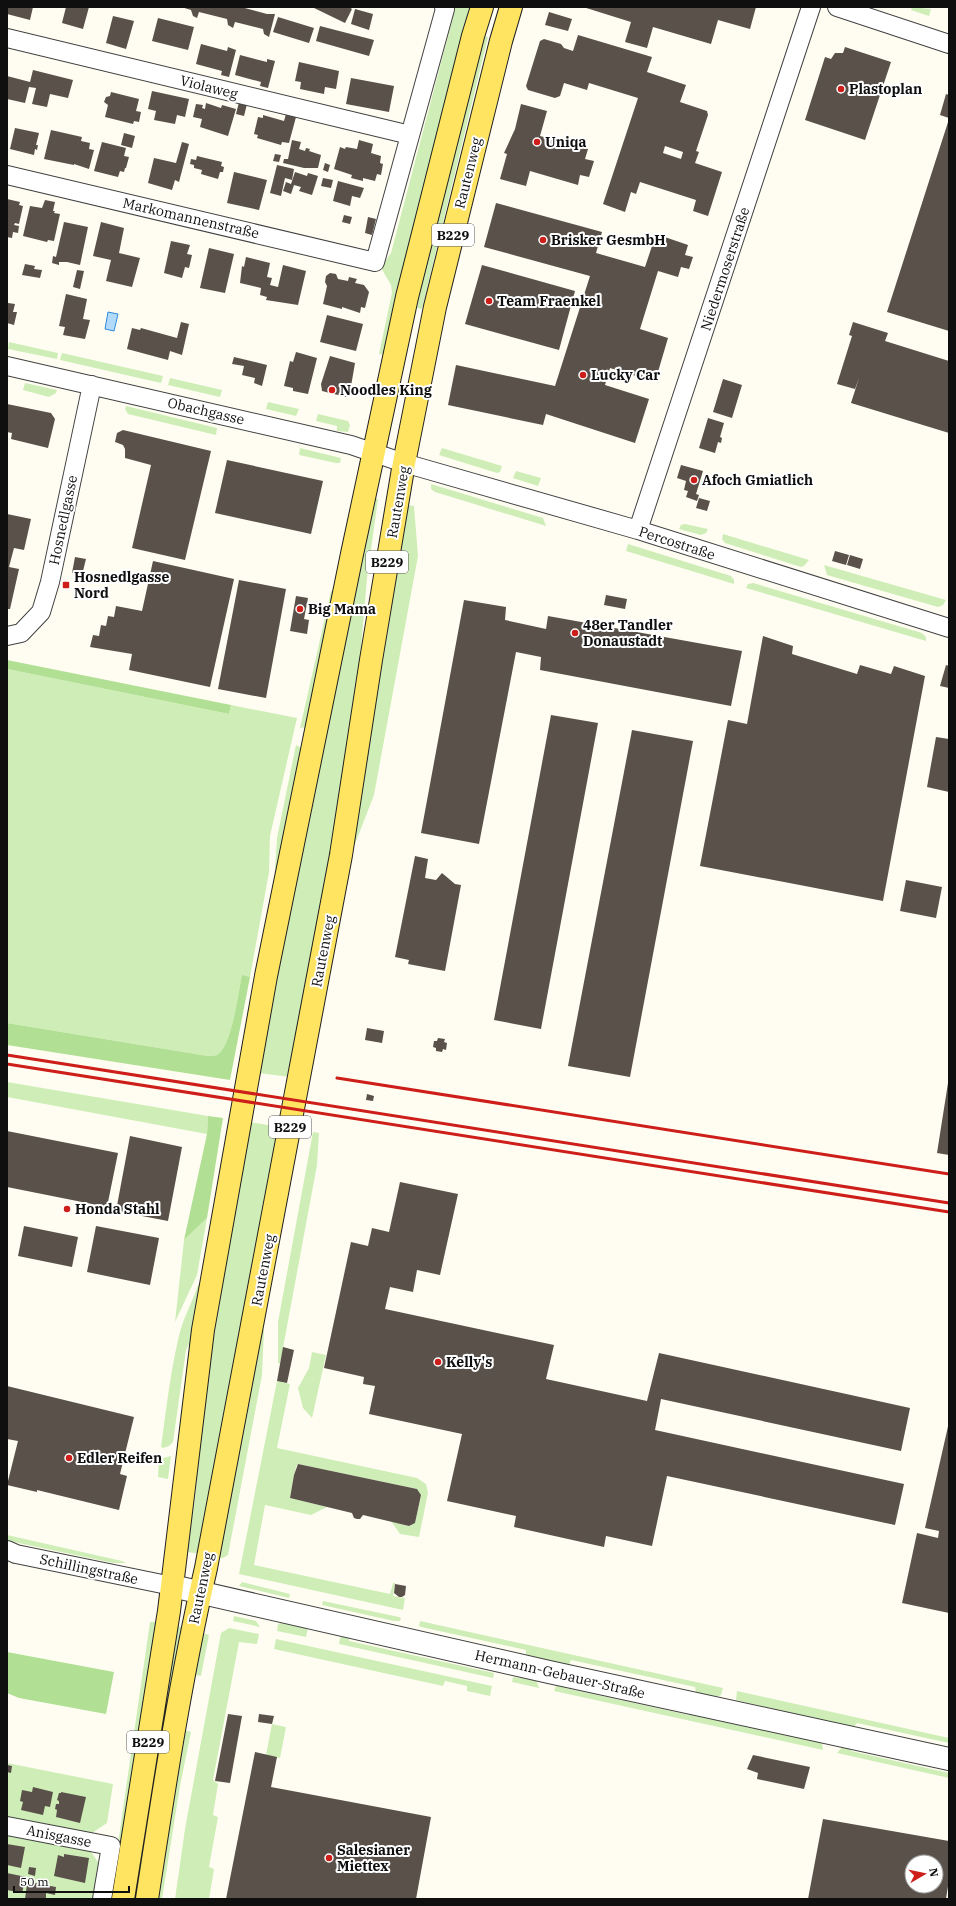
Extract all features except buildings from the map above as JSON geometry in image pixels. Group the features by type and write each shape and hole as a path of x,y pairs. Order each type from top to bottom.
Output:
{"main road":[{"name":"Rautenweg","path":"123,1899 172,1586 203,1330 266,976 352,554 408,297 473,36 482,7"},
{"name":"Rautenweg","path":"147,1899 164,1789 200,1592 341,855 371,660 404,463 435,307 501,41 511,7"}],"street":[{"path":"410,136 445,9 444,7"},
{"name":"Niedermoserstraße","path":"638,530 811,7"},
{"path":"837,7 949,44"},
{"name":"Violaweg","path":"7,38 410,136"},
{"name":"Markomannenstraße","path":"7,175 375,262 410,136"},
{"name":"Obachgasse","path":"7,366 341,442 404,463"},
{"name":"Hosnedlgasse","path":"7,636 21,633 40,612 50,582 92,385"},
{"name":"Percostraße","path":"404,463 638,530 949,628"},
{"name":"Schillingstraße","path":"7,1550 16,1554 172,1586"},
{"name":"Hermann-Gebauer-Straße","path":"172,1586 587,1680 949,1759"},
{"name":"Anisgasse","path":"7,1826 111,1846 102,1899"}],"green space":[{"path":"456,7 475,7 385,355 379,354 392,293 391,285 380,266 391,253 453,17 453,10"},
{"path":"912,7 931,9 929,16 911,10"},
{"path":"483,36 488,37 422,309 417,308 424,264"},
{"path":"9,342 58,353 57,359 8,349"},
{"path":"62,353 163,376 161,383 60,360"},
{"path":"170,378 222,390 220,397 168,385"},
{"path":"25,383 57,390 56,393 49,397 23,390"},
{"path":"268,402 299,409 296,416 266,409"},
{"path":"126,406 217,428 216,435 128,414 125,409"},
{"path":"318,414 348,421 350,425 348,432 337,431 337,426 316,421"},
{"path":"300,448 341,458 340,463 299,455"},
{"path":"442,448 502,466 500,472 497,473 439,455"},
{"path":"516,471 541,478 538,486 513,478"},
{"path":"431,484 543,518 546,526 435,492 431,489"},
{"path":"372,497 378,499 367,578 356,706 331,856 290,1077 259,1073 291,897"},
{"path":"406,505 414,506 418,556 374,795 355,844 353,843 382,651 395,584"},
{"path":"685,524 708,529 706,533 701,535 679,529 681,525"},
{"path":"723,534 809,560 804,566 801,567 725,543 722,539"},
{"path":"628,544 731,576 734,580 734,584 626,551"},
{"path":"824,565 946,600 943,605 938,607 827,575"},
{"path":"753,583 922,633 926,637 926,641 746,588 748,584"},
{"path":"331,591 334,592 307,727 300,728"},
{"path":"7,660 231,705 229,714 7,669"},
{"path":"7,669 229,714 231,705 297,718 270,836 269,872 250,977 242,976 227,1041 217,1055 208,1056 7,1023"},
{"path":"296,745 303,749 277,870 275,869 277,838"},
{"path":"242,975 250,977 230,1080 7,1045 7,1023 214,1056 222,1050 227,1041"},
{"path":"7,1082 208,1116 207,1134 7,1097"},
{"path":"208,1116 223,1118 207,1218 184,1240 207,1134"},
{"path":"249,1122 280,1127 201,1554 187,1552 195,1499 203,1403"},
{"path":"313,1132 319,1133 317,1165 280,1364 278,1363 278,1322"},
{"path":"207,1218 197,1275 175,1322 184,1240"},
{"path":"201,1284 192,1338 186,1350 173,1442 169,1446 163,1448 161,1447 166,1407 178,1340 198,1285"},
{"path":"262,1328 264,1330 262,1375 228,1555 223,1558 216,1557"},
{"path":"312,1352 326,1355 312,1418 303,1408 298,1388 309,1368"},
{"path":"277,1381 290,1384 277,1448 417,1478 426,1484 428,1493 419,1537 400,1534 391,1521 409,1526 415,1523 421,1495 417,1489 298,1464 296,1467 290,1498 327,1507 311,1515 265,1505 254,1565 390,1594 393,1583 395,1583 393,1596 405,1598 403,1610 239,1574"},
{"path":"171,1456 168,1479 158,1477 159,1459"},
{"path":"7,1535 126,1563 113,1563 9,1541 7,1539"},
{"path":"242,1582 290,1594 289,1598 239,1586"},
{"path":"323,1601 401,1618 400,1621 394,1621 322,1605"},
{"path":"234,1616 256,1621 260,1627 233,1621"},
{"path":"420,1621 723,1688 721,1695 717,1697 696,1693 695,1687 571,1660 569,1665 526,1656 526,1650 421,1627 419,1626"},
{"path":"150,1622 156,1622 113,1899 110,1899"},
{"path":"281,1623 308,1628 306,1637 277,1631 278,1624"},
{"path":"171,1625 182,1627 160,1748 158,1774 140,1899 132,1899"},
{"path":"229,1628 259,1634 257,1644 239,1642 213,1780 218,1784 213,1815 218,1817 209,1867 214,1869 209,1899 175,1899 185,1829 221,1633"},
{"path":"203,1633 209,1635 201,1676 195,1675"},
{"path":"341,1634 349,1636 349,1641 494,1673 493,1678 339,1644"},
{"path":"276,1639 492,1686 490,1696 467,1691 467,1686 445,1681 443,1686 274,1649"},
{"path":"7,1652 114,1672 106,1714 19,1698 7,1693"},
{"path":"521,1674 535,1677 539,1688 512,1682 513,1677 520,1678"},
{"path":"557,1683 565,1683 565,1688 689,1715 690,1712 822,1742 823,1750 554,1691"},
{"path":"737,1691 949,1738 949,1743 857,1723 853,1728 736,1700"},
{"path":"272,1724 286,1727 280,1758 266,1755"},
{"path":"185,1730 191,1732 180,1786 162,1899 156,1899"},
{"path":"843,1746 851,1748 851,1751 949,1773 949,1778 837,1753"},
{"path":"7,1763 113,1784 107,1823 89,1835 7,1818"},
{"path":"7,1832 89,1849 100,1865 95,1899 7,1899"}],"water":[{"path":"108,312 118,314 114,331 105,329"}],"railway":[{"path":"7,1055 949,1203"},
{"path":"7,1064 949,1212"},
{"path":"337,1078 949,1174"}],"place":[{"name":"Plastoplan","path":"841,89"},
{"name":"Uniqa","path":"537,142"},
{"name":"Brisker GesmbH","path":"543,240"},
{"name":"Team Fraenkel","path":"489,301"},
{"name":"Lucky Car","path":"583,375"},
{"name":"Noodles King","path":"332,390"},
{"name":"Afoch Gmiatlich","path":"694,480"},
{"name":"Hosnedlgasse Nord","path":"66,585"},
{"name":"Big Mama","path":"300,609"},
{"name":"48er Tandler Donaustadt","path":"575,633"},
{"name":"Honda Stahl","path":"67,1209"},
{"name":"Kelly's","path":"438,1362"},
{"name":"Edler Reifen","path":"69,1458"},
{"name":"Salesianer Miettex","path":"329,1858"}]}
